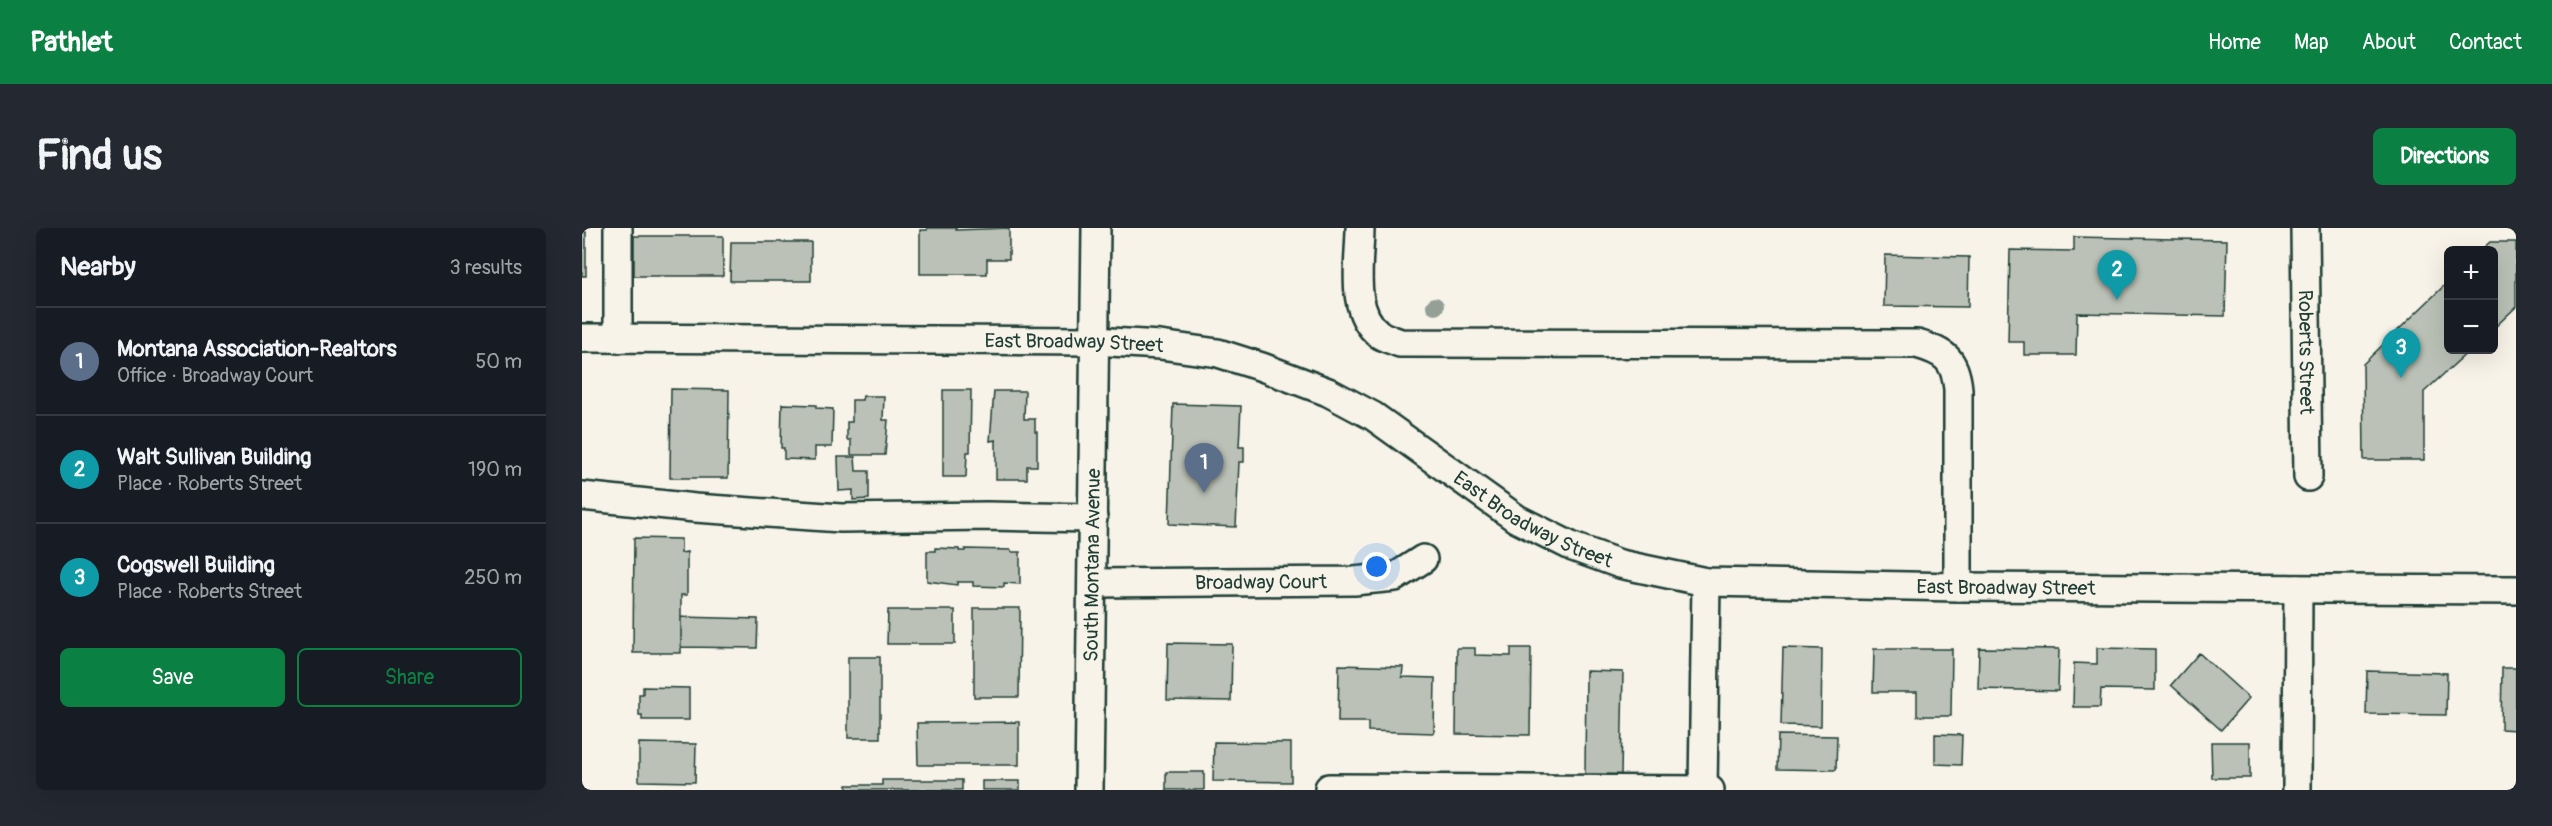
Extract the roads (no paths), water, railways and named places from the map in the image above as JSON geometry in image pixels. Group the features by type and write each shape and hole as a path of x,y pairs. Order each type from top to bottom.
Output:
{"street":[{"path":"618,228 618,339"},
{"name":"South Montana Avenue","path":"1089,790 1096,228"},
{"path":"1360,228 1359,303 1368,322 1380,335 1400,343 1917,344 1938,350 1947,357 1956,370 1958,389 1958,587"},
{"name":"Roberts Street","path":"2305,228 2308,477"},
{"name":"East Broadway Street","path":"582,338 1094,341 1160,345 1218,353 1328,392 1372,416 1517,519 1573,548 1620,564 1706,582 1958,587 2516,590"},
{"path":"582,496 695,508 841,518 987,516 1093,518"},
{"name":"Broadway Court","path":"1093,584 1354,581 1395,577 1423,559"},
{"path":"1703,790 1706,582"},
{"path":"2297,790 2298,589"},
{"path":"1329,788 1710,790"}],"place":[{"name":"Walt Sullivan Building","path":"2117,300"},
{"name":"Cogswell Building","path":"2401,378"},
{"name":"Montana Association-Realtors","path":"1204,493"}]}
